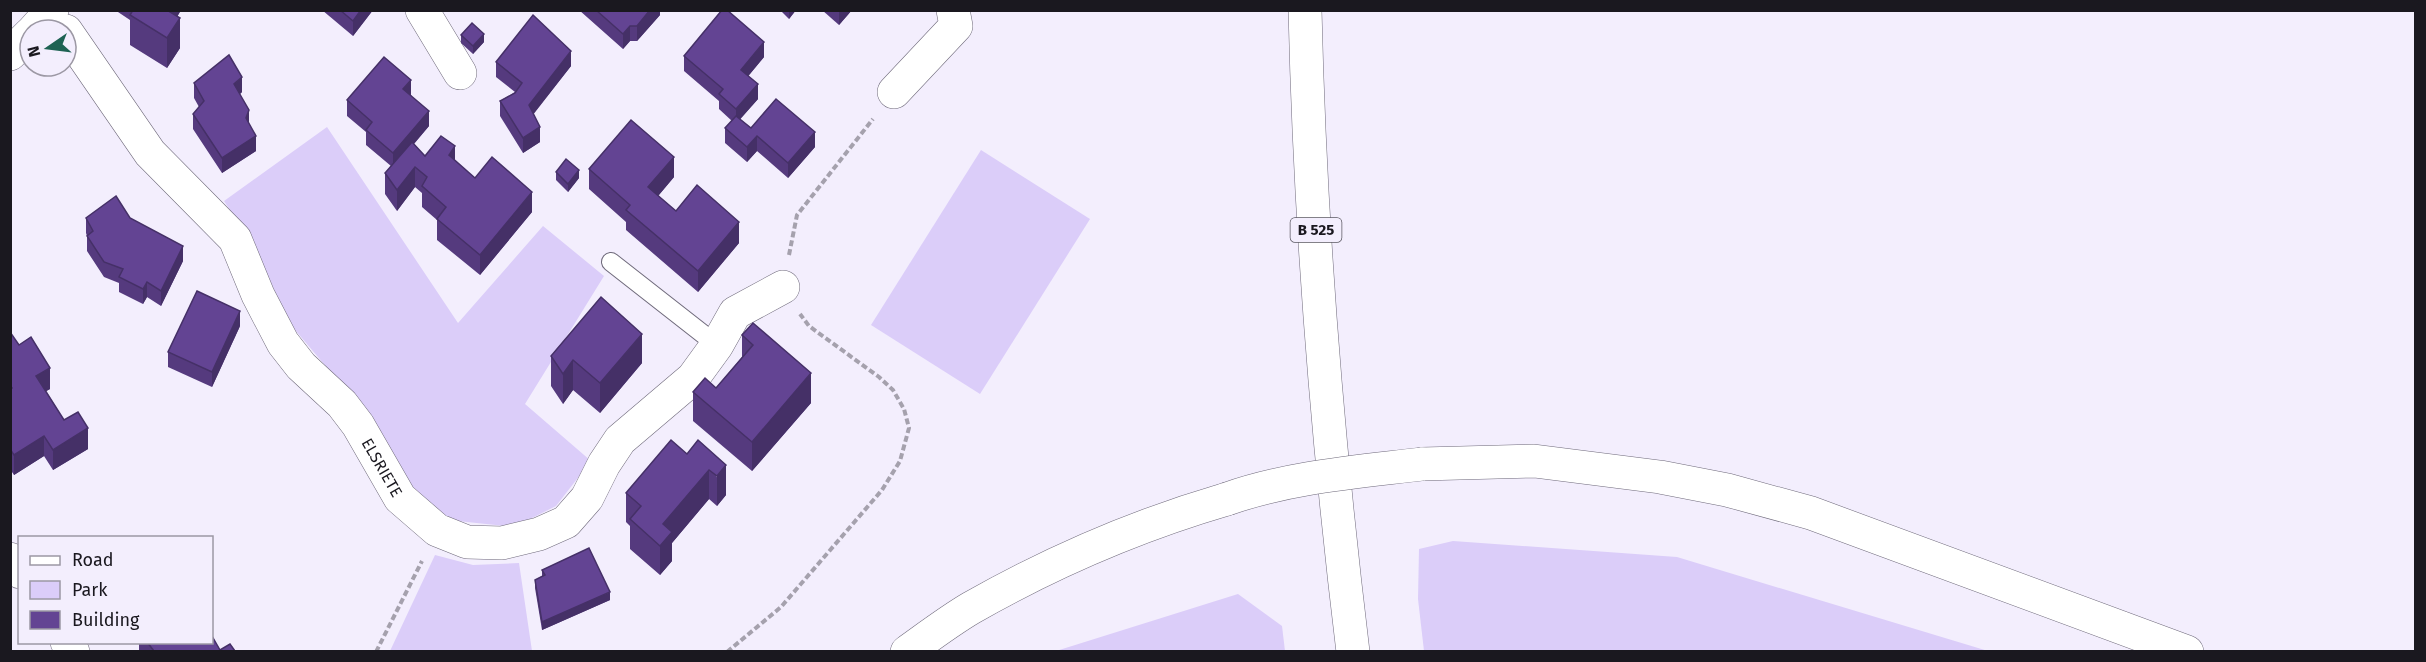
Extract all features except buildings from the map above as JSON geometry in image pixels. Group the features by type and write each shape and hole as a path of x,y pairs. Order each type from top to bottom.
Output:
{"street":[{"path":"422,10 460,73"},
{"path":"894,92 956,26 953,10"},
{"name":"B 525","path":"1305,10 1317,252 1331,449 1353,651"},
{"name":"ELSRIETE","path":"78,48 150,153 235,239 258,295 283,343 301,366 348,411 400,498 438,530 467,542 502,543 539,534 566,522 587,498 604,464 620,440 693,378 717,345 735,313 783,287"},
{"path":"907,651 970,609 1055,565 1174,514 1247,492 1319,477 1422,464 1534,461 1660,477 1727,490 1811,513 2187,651"}],"lane":[{"path":"611,262 717,345"}],"path":[{"path":"727,651 781,607 882,490 900,461 909,428 904,409 893,390 879,377 809,326 783,287 797,215 894,92"},
{"path":"376,651 438,530"}],"green space":[{"path":"327,127 458,323 543,226 604,276 525,404 591,461 556,506 514,527 448,520 416,492 329,370 290,324 255,248 224,201"},
{"path":"981,150 1090,219 980,394 871,325"},
{"path":"1453,541 1677,557 1988,651 1424,651 1418,599 1419,549"},
{"path":"435,555 473,565 519,563 532,651 390,651"},
{"path":"1238,594 1282,626 1285,651 1056,651"}]}
